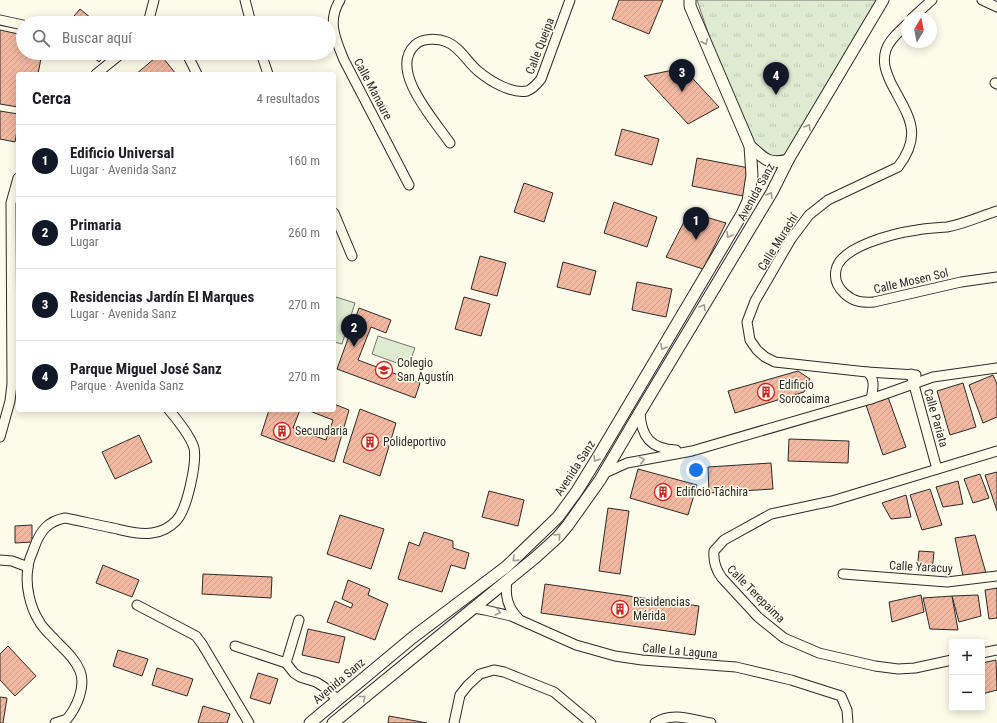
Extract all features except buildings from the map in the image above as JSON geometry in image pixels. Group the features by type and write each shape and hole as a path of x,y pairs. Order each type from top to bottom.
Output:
{"street":[{"path":"150,16 154,0"},
{"path":"245,0 249,16"},
{"name":"Calle Manaure","path":"334,16 335,8 340,0"},
{"name":"Calle Queipa","path":"450,142 413,90 406,69 406,61 409,52 414,46 420,41 429,40 446,42 455,47 477,70 496,83 514,91 529,90 536,86 541,80 570,0"},
{"path":"919,12 932,0"},
{"path":"982,0 997,7"},
{"name":"Avenida Sanz","path":"333,723 508,580 558,537 572,520 605,473 768,199 788,160 882,1"},
{"name":"Avenida Sanz","path":"310,723 412,638 506,567 558,517 577,491 601,452 742,214 748,201 752,175 750,146 689,2"},
{"path":"0,20 16,23"},
{"name":"Calle Murachí","path":"901,30 887,48 884,59 885,70 909,116 912,127 912,139 904,159 898,167 828,200 809,215 791,239 755,300 747,322 750,340 757,350 765,357 775,362 867,372 911,374 933,377"},
{"name":"Calle Manaure","path":"336,40 344,60 410,185"},
{"path":"98,72 113,60"},
{"path":"190,60 196,72"},
{"path":"263,60 267,72"},
{"name":"Avenida Sanz","path":"750,146 766,160 779,162 788,160"},
{"path":"0,436 10,402 12,384 11,203 16,185"},
{"name":"Calle Mosen Sol","path":"997,211 959,224 947,227 904,232 861,246 842,258 837,266 835,275 836,284 842,291 849,297 864,303 961,282 997,276"},
{"path":"336,218 352,256"},
{"path":"605,473 627,463 692,451 871,399 933,377 997,368"},
{"path":"867,372 872,376 873,382 871,399"},
{"name":"Calle Pariata","path":"911,374 938,469"},
{"path":"55,723 68,719 77,705 81,683 80,672 74,660 39,622 32,606 28,587 28,567 37,540 45,527 55,520 65,518 139,534 165,530 177,520 186,502 192,481 194,448 170,412"},
{"path":"640,412 642,428 653,444 664,450 692,451"},
{"name":"Calle Terepaima","path":"949,661 915,668 898,669 875,666 819,653 784,638 758,617 722,578 717,571 714,552 724,540 771,514 832,501 997,451"},
{"path":"0,560 12,561 28,567"},
{"name":"Calle Yaracuy","path":"843,574 947,582 997,576"},
{"name":"Calle La Laguna","path":"508,580 506,595 507,602 514,614 521,620"},
{"path":"137,605 196,636 249,723"},
{"name":"Calle La Laguna","path":"474,608 498,612 521,620 576,645 616,656 642,660 736,667 791,680 841,696 847,710 848,723"},
{"path":"286,664 299,620"},
{"path":"235,646 286,664 294,673 300,677 316,682 338,700"},
{"path":"985,652 997,650"},
{"path":"454,723 460,695 480,674 494,670 504,672 554,692 592,723"},
{"path":"655,723 659,720 674,716 711,723"}],"green space":[{"path":"697,0 877,0 787,157 780,161 757,149 719,65"},
{"path":"336,297 355,303 342,344 336,342"},
{"path":"378,336 415,348 408,367 372,354"}],"place":[{"name":"Residencias Jardín El Marques","path":"682,92"},
{"name":"Parque Miguel José Sanz","path":"776,95"},
{"name":"Edificio Universal","path":"696,240"},
{"name":"Primaria","path":"354,347"},
{"name":"Colegio San Agustín","path":"384,370"},
{"name":"Edificio Sorocaima","path":"766,392"},
{"name":"Secundaria","path":"282,431"},
{"name":"Polideportivo","path":"370,442"},
{"name":"Edificio Táchira","path":"663,492"},
{"name":"Residencias Mérida","path":"620,609"}]}
